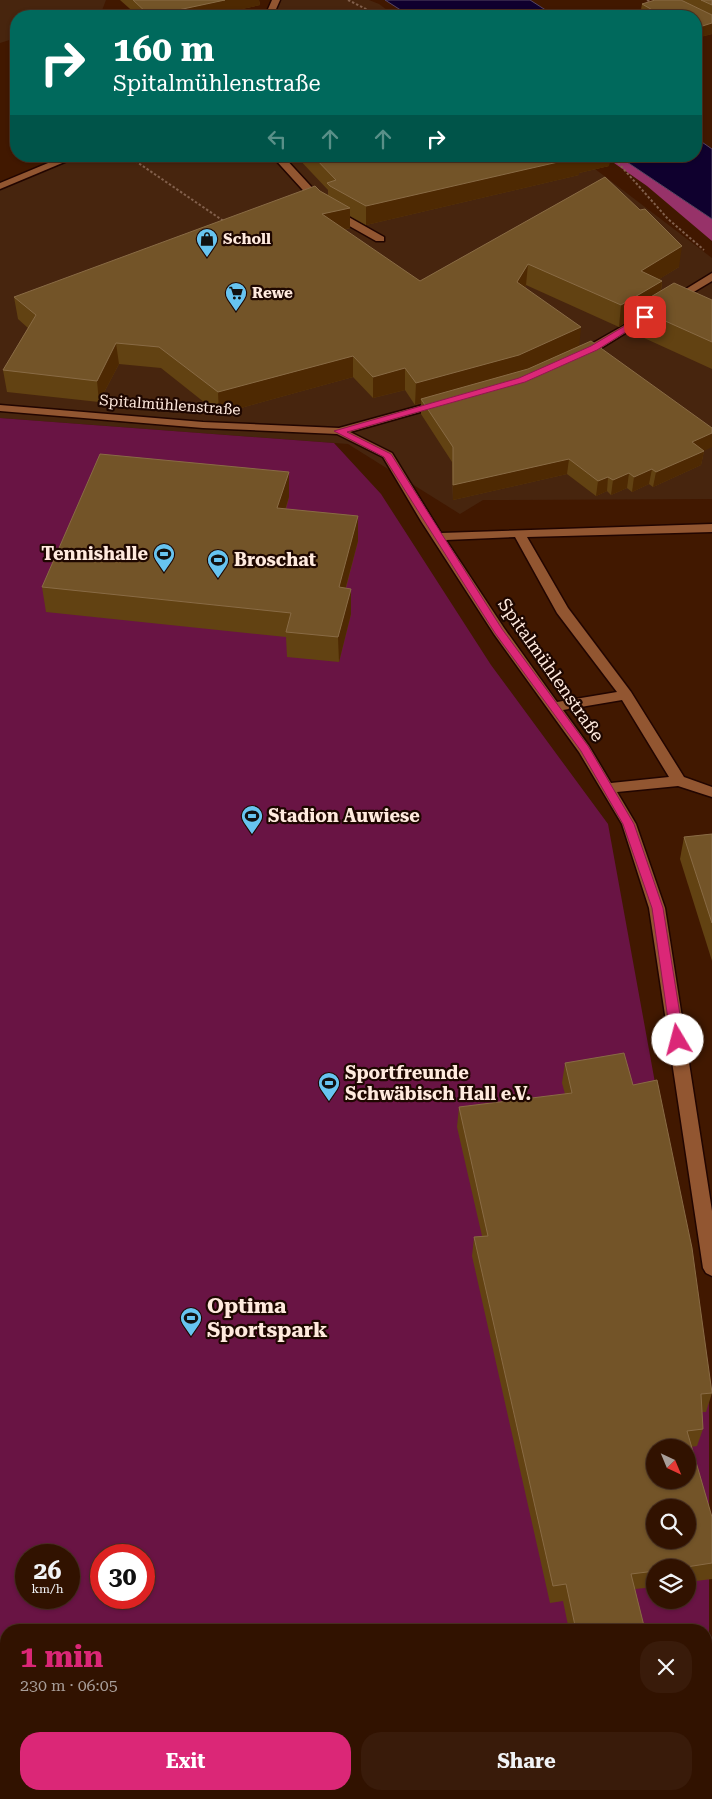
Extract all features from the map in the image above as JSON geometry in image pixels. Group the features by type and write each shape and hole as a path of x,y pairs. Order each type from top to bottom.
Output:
{"street":[{"path":"0,186 59,162"},
{"path":"283,162 325,208 380,238"},
{"path":"567,360 594,348 712,276"},
{"name":"Spitalmühlenstraße","path":"0,408 203,424 339,431 451,400"},
{"name":"Spitalmühlenstraße","path":"339,431 388,456 438,538 499,631 584,749 629,824 658,908 712,1268"},
{"path":"438,538 519,533 712,528"},
{"path":"519,533 562,610 626,695 679,781"},
{"path":"554,707 626,695"},
{"path":"608,788 679,781 712,792"}],"path":[{"path":"348,0 368,10"},
{"path":"646,0 655,4"},
{"path":"137,162 225,222"},
{"path":"617,162 668,219 705,251"}],"shaded area":[{"path":"0,0 106,0 102,10 10,10 10,40 0,43"},
{"path":"279,0 369,0 387,10 273,10"},
{"path":"385,0 530,0 546,10 401,10"},
{"path":"702,142 712,149 712,219 627,162 702,162"},
{"path":"50,162 586,162 712,258 712,499 483,500 460,514 348,444 0,418 0,183"},
{"path":"613,162 627,162 712,219 712,241 647,186"},
{"name":"Sportfreunde Schwäbisch Hall e.V.","path":"0,418 334,443 381,494 491,665 608,824 709,1380 709,1624 0,1624"}],"building":[{"path":"133,0 225,0 178,10 144,10"},
{"path":"655,0 681,0 702,10 652,10 642,4"},
{"path":"701,0 712,0 712,5"},
{"path":"702,10 712,15 712,23 702,26"},
{"path":"319,162 558,162 366,206 327,183 336,180"},
{"path":"605,177 640,210 645,209 682,246 641,271 662,281 621,305 528,264 517,282 581,327 519,355 416,383 405,368 373,377 353,356 218,392 159,347 116,343 97,381 3,370 36,315 14,297 315,186 320,191 350,208 322,214 420,281"},
{"path":"674,283 712,300 712,342 634,307"},
{"path":"591,341 712,428 712,433 692,442 704,451 656,472 652,469 634,477 629,473 613,480 608,477 598,481 569,459 453,485 453,447 421,399 528,369"},
{"path":"100,454 289,472 277,508 358,516 339,587 351,589 338,637 286,632 291,613 42,587"},
{"path":"712,834 712,923 684,837"},
{"path":"624,1053 633,1085 657,1080 692,1248 712,1393 701,1394 703,1429 687,1431 689,1439 646,1439 646,1489 696,1489 696,1462 712,1517 712,1563 696,1566 696,1559 646,1559 646,1572 631,1574 644,1624 575,1624 566,1584 553,1586 474,1237 488,1236 459,1107 572,1093 565,1063"}],"place":[{"name":"Scholl","path":"207,258"},
{"name":"Rewe","path":"236,312"},
{"name":"Tennishalle","path":"164,573"},
{"name":"Broschat","path":"218,579"},
{"name":"Stadion Auwiese","path":"252,835"},
{"name":"Sportfreunde Schwäbisch Hall e.V.","path":"329,1102"},
{"name":"Optima Sportspark","path":"191,1337"}],"route":[{"path":"645,317 594,348 522,380 339,431 388,456 427,521 499,631 584,749 629,824 658,908 678,1040"}]}
